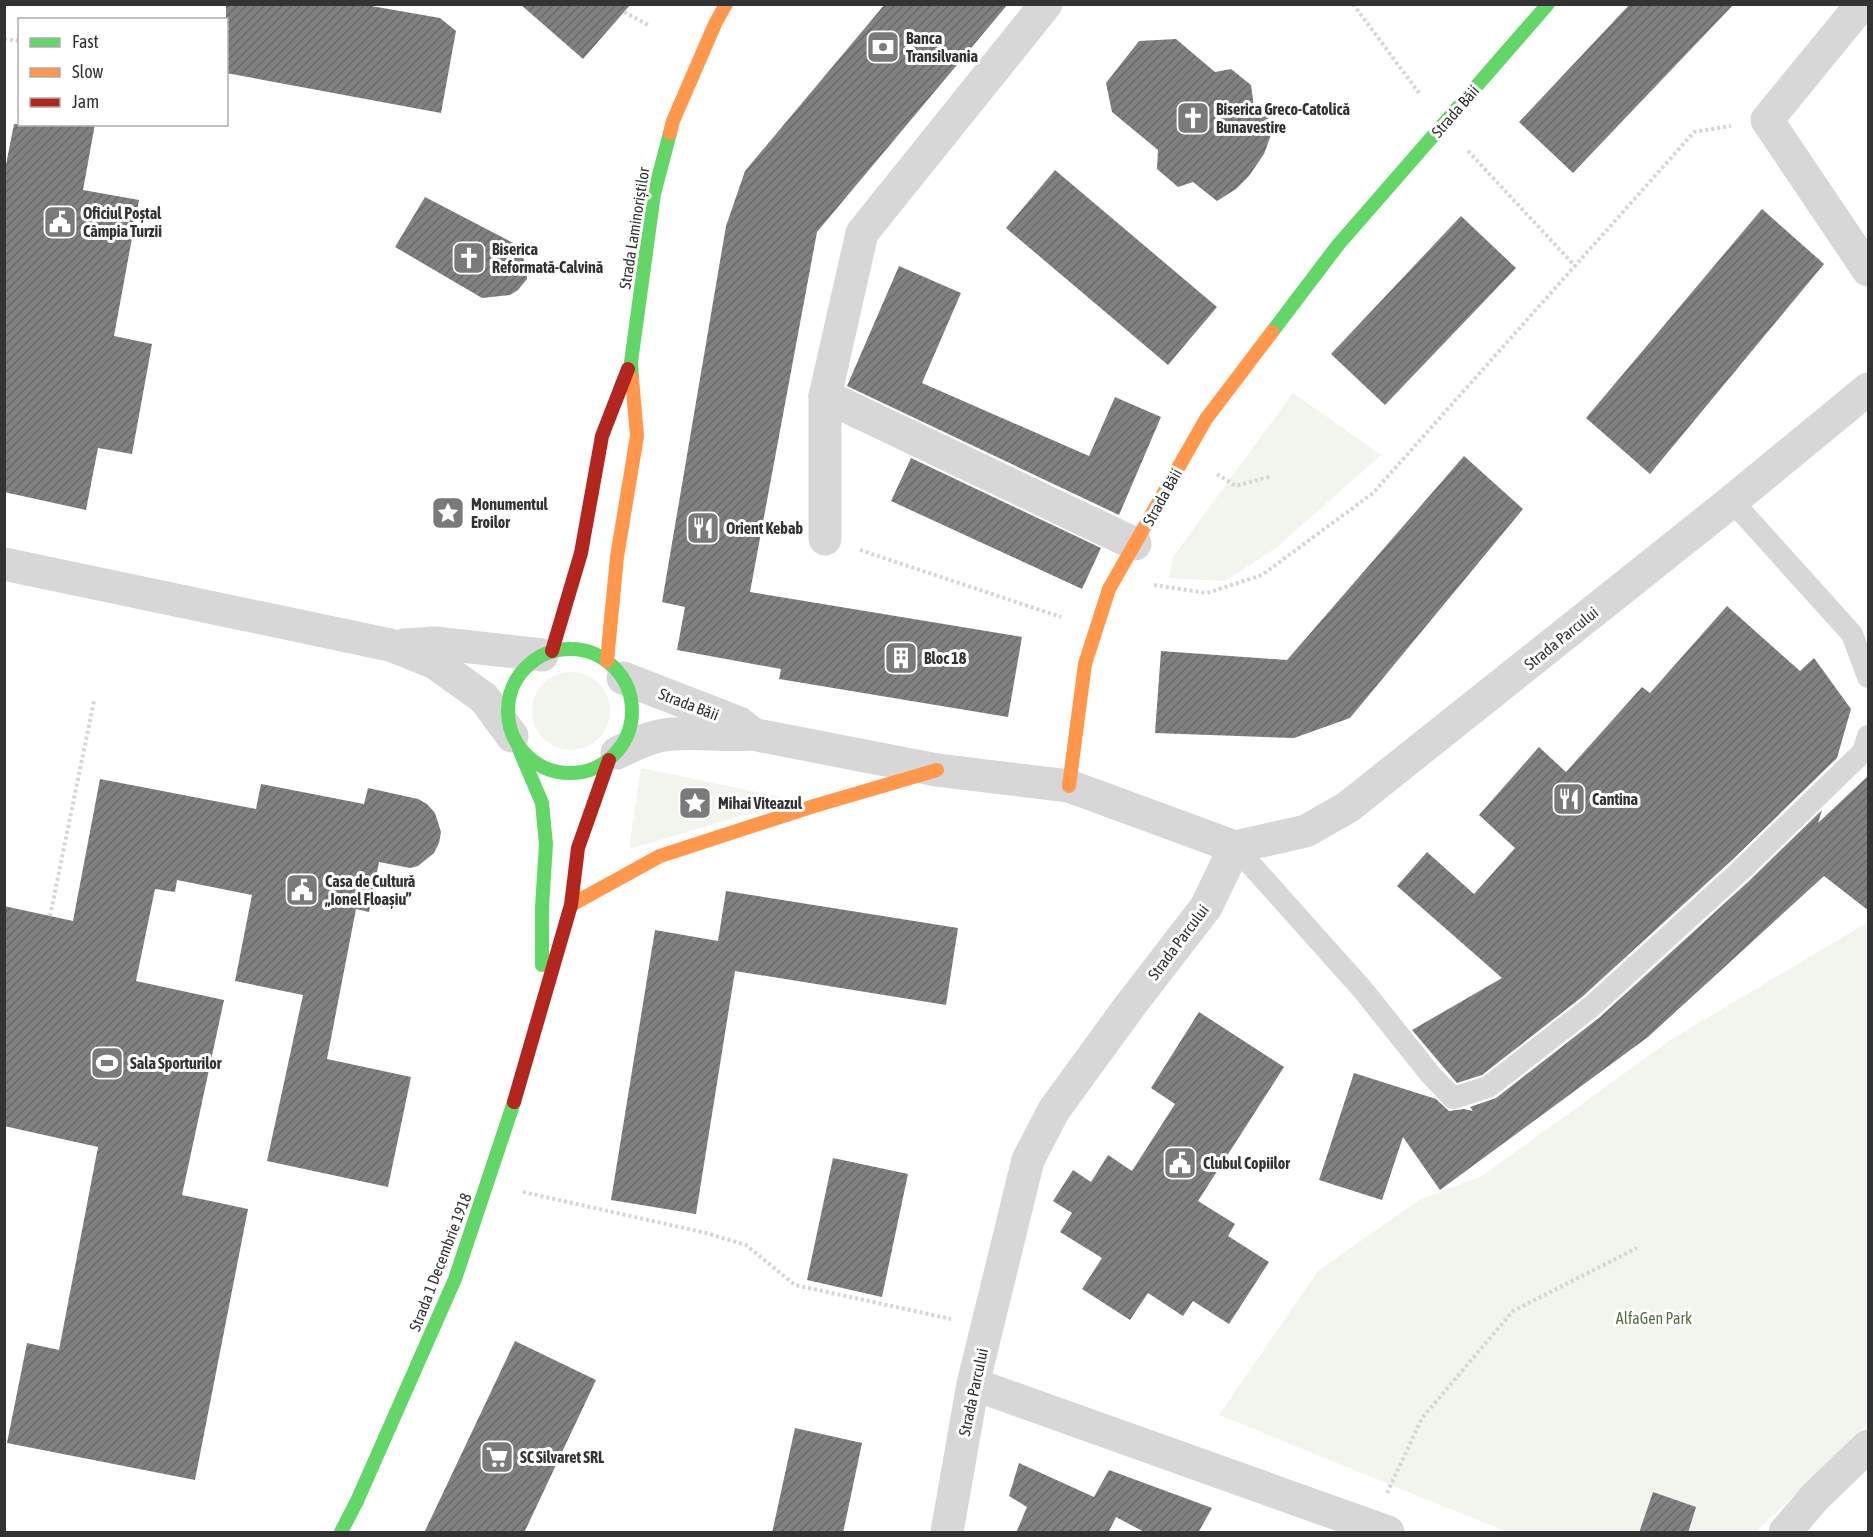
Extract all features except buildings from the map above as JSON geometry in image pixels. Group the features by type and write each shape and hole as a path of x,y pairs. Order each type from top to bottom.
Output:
{"main road":[{"name":"Strada Laminoriștilor","path":"615,670 617,557 637,436 631,362 654,194 672,121 726,4"},
{"name":"Strada Băii","path":"1069,786 1085,664 1109,589 1206,419 1338,245 1548,4"},
{"name":"Strada Laminoriștilor","path":"547,653 581,553 602,436 631,362"},
{"path":"570,649 590,652 615,670 631,697 633,717 628,736 613,757 591,770 570,774 549,771 530,760 515,740 507,718 508,699 515,681 526,666 547,653 570,649"},
{"name":"Strada 1 Decembrie 1918","path":"515,740 542,803 546,844 541,949 544,994"},
{"name":"Strada 1 Decembrie 1918","path":"341,1533 455,1279 509,1120 571,905 578,848 592,804 613,757"},
{"path":"571,905 660,856 814,806 937,770"}],"street":[{"path":"825,539 825,396 862,233 1046,4"},
{"path":"1862,4 1767,120 1869,270"},
{"name":"Strada Parcului","path":"947,1533 973,1384 1028,1160 1054,1110 1206,907 1235,847 1306,831 1348,807 1869,389"},
{"path":"825,396 1135,544"},
{"path":"4,564 390,645 435,663 484,698 515,740"},
{"path":"390,645 435,643 547,653"},
{"name":"Strada Băii","path":"615,670 739,723 752,734"},
{"name":"Strada Băii","path":"613,757 644,740 673,734 731,736 752,734 937,770 1069,786"},
{"path":"1069,786 1235,847"},
{"path":"973,1384 1380,1530"},
{"path":"1785,1533 1815,1497 1869,1446"}],"lane":[{"path":"1732,501 1852,634 1869,677"},
{"path":"1235,847 1363,990 1452,1098 1488,1087 1591,1007 1740,871 1863,752 1869,736"}],"path":[{"path":"1353,4 1443,124 1575,266"},
{"path":"624,12 650,26"},
{"path":"1115,580 1207,593 1262,575 1373,493 1694,132 1767,120"},
{"path":"1186,454 1236,486 1272,476"},
{"path":"825,539 1096,628"},
{"path":"50,916 94,701"},
{"path":"487,1185 706,1233 746,1245 795,1285 987,1327"},
{"path":"1380,1530 1422,1418 1513,1311 1637,1248"}],"green space":[{"path":"1293,393 1381,455 1276,548 1225,581 1169,578 1173,557"},
{"path":"571,672 586,675 603,689 610,711 607,726 593,743 571,750 556,747 539,733 532,711 535,696 549,679"},
{"path":"641,768 795,800 629,849"},
{"name":"AlfaGen Park","path":"1868,922 1868,1424 1756,1532 1507,1532 1219,1415 1318,1271 1419,1200 1482,1176 1672,1039"}],"traffic: fast":[{"path":"1272,332 1338,245 1548,4"},
{"path":"632,378 631,362 654,194 670,133"},
{"path":"570,649 594,654 605,659 614,667 622,676 627,687 632,711 627,735 622,746 614,755 605,763 594,768 570,773 546,768 535,763 526,755 518,746 513,735 508,711 513,687 518,676 526,667 535,659 546,654 570,649"},
{"path":"519,749 542,803 546,844 542,907 542,965"},
{"path":"341,1532 357,1501 455,1279 514,1102"}],"traffic: slow":[{"path":"670,133 673,121 715,24 726,4"},
{"path":"1069,786 1085,664 1109,589 1206,419 1272,332"},
{"path":"607,661 617,557 637,436 632,378"},
{"path":"571,905 660,856 814,806 937,770"}],"traffic: jam":[{"path":"552,651 581,553 602,436 628,369"},
{"path":"514,1102 571,905 578,848 609,760"}],"place":[{"name":"Banca Transilvania","path":"883,47"},
{"name":"Biserica Greco-Catolică Bunavestire","path":"1193,118"},
{"name":"Oficiul Poștal Câmpia Turzii","path":"60,222"},
{"name":"Biserica Reformată-Calvină","path":"469,258"},
{"name":"Monumentul Eroilor","path":"448,513"},
{"name":"Orient Kebab","path":"703,528"},
{"name":"Bloc 18","path":"901,658"},
{"name":"Cantina","path":"1569,799"},
{"name":"Mihai Viteazul","path":"695,803"},
{"name":"Casa de Cultură „Ionel Floașiu”","path":"302,890"},
{"name":"Sala Sporturilor","path":"107,1063"},
{"name":"Clubul Copiilor","path":"1180,1163"},
{"name":"SC Silvaret SRL","path":"497,1457"}]}
